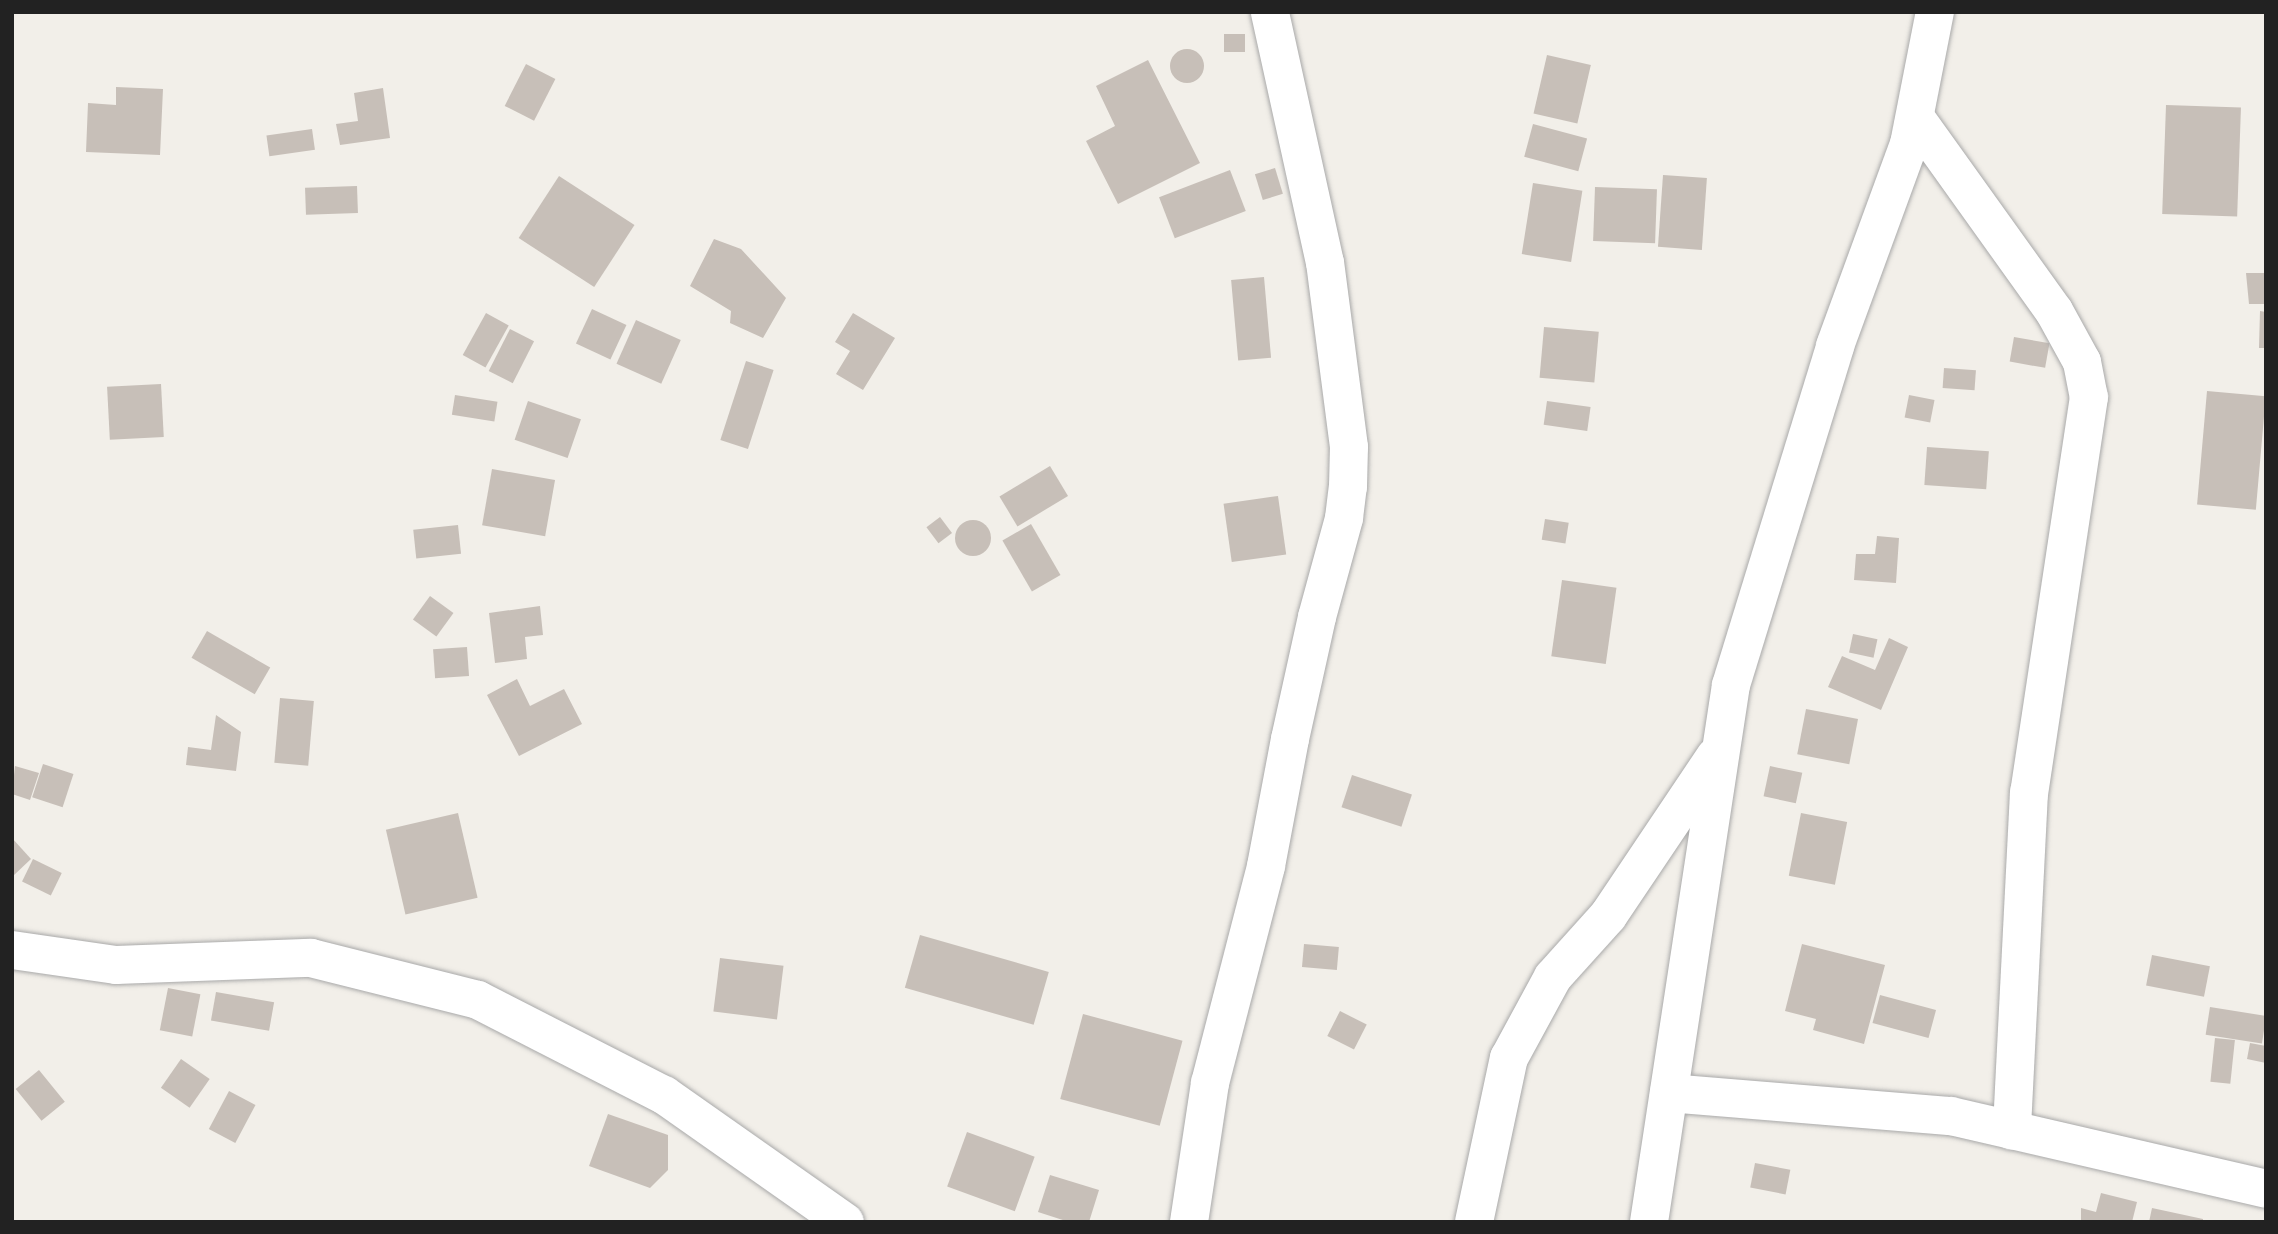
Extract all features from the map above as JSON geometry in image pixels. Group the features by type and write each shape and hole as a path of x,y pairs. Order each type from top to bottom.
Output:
{"street":[{"path":"1189,1222 1210,1083 1266,866 1290,739 1317,617 1344,518 1348,487 1349,447 1325,263 1270,12"},
{"path":"1650,1222 1731,685 1835,346 1909,144 1936,12"},
{"path":"1915,117 2054,311 2082,362 2089,397 2029,792 2012,1132"},
{"path":"1474,1222 1510,1058 1553,977 1608,916 1721,748"},
{"path":"12,950 116,965 311,958 478,1000 664,1095 845,1222"},
{"path":"1669,1093 1951,1116 2266,1189"}],"building":[{"path":"1224,34 1245,34 1245,52 1224,52"},
{"path":"1187,49 1199,54 1204,66 1199,78 1187,83 1175,78 1170,66 1175,54"},
{"path":"1547,55 1591,65 1577,124 1534,113"},
{"path":"1148,60 1200,163 1118,204 1086,141 1115,126 1096,86"},
{"path":"526,64 555,79 534,121 505,106"},
{"path":"116,87 163,89 160,155 86,152 88,103 116,105"},
{"path":"383,88 390,138 340,145 336,124 358,121 354,93"},
{"path":"2166,105 2241,108 2237,217 2162,214"},
{"path":"1533,124 1587,138 1578,171 1524,157"},
{"path":"312,129 315,150 269,156 266,135"},
{"path":"1275,168 1283,194 1263,200 1255,174"},
{"path":"1230,170 1246,211 1175,238 1159,197"},
{"path":"1663,175 1707,178 1702,250 1658,247"},
{"path":"559,176 634,225 594,287 519,238"},
{"path":"1533,183 1582,191 1571,262 1522,254"},
{"path":"357,186 358,213 306,215 305,188"},
{"path":"1595,187 1657,189 1655,243 1593,241"},
{"path":"714,239 741,249 786,298 763,338 730,323 731,311 690,286"},
{"path":"2246,273 2266,273 2266,304 2249,304"},
{"path":"1264,277 1271,358 1238,361 1231,280"},
{"path":"592,309 626,325 610,359 576,343"},
{"path":"2260,311 2266,312 2266,348 2259,348"},
{"path":"486,313 509,326 485,368 463,355"},
{"path":"853,313 895,338 863,390 836,374 850,351 835,342"},
{"path":"636,320 681,340 661,384 616,364"},
{"path":"1544,327 1599,332 1594,383 1540,378"},
{"path":"510,329 534,341 513,383 489,371"},
{"path":"2014,337 2049,343 2045,368 2010,362"},
{"path":"746,361 774,370 748,449 720,440"},
{"path":"1944,368 1976,370 1975,390 1943,388"},
{"path":"161,384 164,437 110,440 107,387"},
{"path":"2207,391 2266,396 2256,510 2197,505"},
{"path":"455,395 497,402 494,421 452,415"},
{"path":"1909,395 1935,400 1930,423 1905,418"},
{"path":"528,401 581,419 568,458 515,440"},
{"path":"1547,401 1591,407 1587,431 1544,425"},
{"path":"1927,447 1989,451 1986,489 1924,485"},
{"path":"1050,466 1068,496 1017,526 999,496"},
{"path":"492,469 555,480 545,536 482,525"},
{"path":"1278,496 1286,554 1232,562 1224,504"},
{"path":"940,517 952,533 938,543 926,527"},
{"path":"1545,519 1569,523 1565,543 1542,540"},
{"path":"973,520 986,525 991,538 986,551 973,556 960,551 955,538 960,525"},
{"path":"1031,524 1060,575 1032,592 1002,540"},
{"path":"458,525 461,554 416,559 413,530"},
{"path":"1877,536 1899,538 1896,583 1854,580 1856,554 1875,554"},
{"path":"1562,580 1616,588 1606,664 1551,656"},
{"path":"430,596 453,613 436,637 413,619"},
{"path":"540,606 543,635 525,637 527,659 495,663 489,613"},
{"path":"207,631 270,668 255,694 192,658"},
{"path":"1853,634 1877,639 1874,658 1849,653"},
{"path":"1889,638 1908,647 1881,710 1828,687 1842,656 1875,670"},
{"path":"467,647 469,676 435,678 433,649"},
{"path":"517,679 530,706 564,689 582,724 519,756 487,695"},
{"path":"280,698 314,701 308,766 274,763"},
{"path":"1806,709 1858,719 1849,764 1797,754"},
{"path":"216,715 241,732 236,771 186,765 188,747 211,750"},
{"path":"43,764 73,774 63,807 32,797"},
{"path":"15,766 39,773 30,800 12,794"},
{"path":"1770,766 1802,773 1796,803 1764,796"},
{"path":"1352,775 1412,794 1401,827 1341,807"},
{"path":"458,813 478,898 405,914 386,830"},
{"path":"1801,813 1847,822 1835,885 1789,876"},
{"path":"12,838 31,859 13,876 12,874"},
{"path":"33,859 62,873 51,895 22,881"},
{"path":"920,935 1049,972 1034,1025 905,988"},
{"path":"1304,944 1339,947 1337,970 1302,967"},
{"path":"1802,944 1885,965 1864,1044 1813,1030 1816,1019 1785,1011"},
{"path":"2152,955 2210,966 2204,997 2146,985"},
{"path":"720,958 784,966 777,1019 713,1012"},
{"path":"168,988 200,994 192,1037 160,1030"},
{"path":"216,992 274,1002 269,1031 211,1021"},
{"path":"1880,995 1936,1010 1929,1038 1872,1023"},
{"path":"2210,1007 2266,1016 2262,1044 2206,1035"},
{"path":"1340,1011 1367,1025 1354,1050 1327,1036"},
{"path":"1083,1014 1182,1041 1160,1126 1060,1099"},
{"path":"2215,1038 2235,1040 2230,1084 2210,1082"},
{"path":"2250,1043 2266,1046 2266,1063 2247,1059"},
{"path":"181,1059 210,1079 190,1108 161,1088"},
{"path":"39,1070 65,1102 41,1121 16,1089"},
{"path":"229,1091 255,1105 235,1143 209,1129"},
{"path":"608,1114 668,1135 668,1170 650,1188 589,1166"},
{"path":"967,1132 1035,1157 1015,1211 947,1187"},
{"path":"1755,1163 1790,1170 1786,1194 1750,1188"},
{"path":"1050,1175 1099,1190 1089,1222 1069,1222 1038,1212"},
{"path":"2101,1193 2137,1202 2132,1222 2081,1222 2081,1208 2096,1212"},
{"path":"2152,1208 2203,1219 2203,1222 2149,1222"}]}
